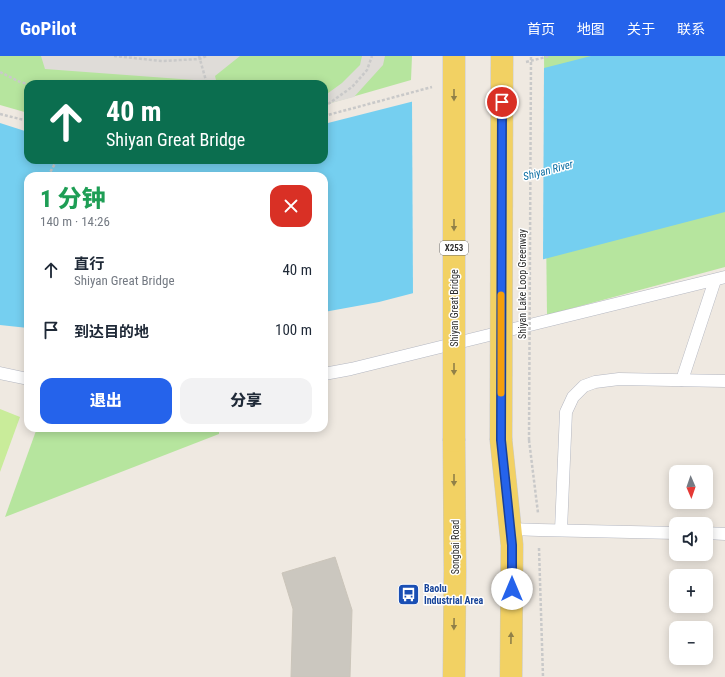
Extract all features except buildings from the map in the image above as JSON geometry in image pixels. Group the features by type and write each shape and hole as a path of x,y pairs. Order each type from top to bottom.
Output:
{"main road":[{"name":"Shiyan Great Bridge","path":"454,56 454,441"},
{"path":"502,56 501,440 512,545 511,677"},
{"name":"Songbai Road","path":"454,441 454,677"}],"lane":[{"path":"328,373 351,369 720,279"},
{"path":"682,380 720,279"},
{"path":"0,373 24,378"},
{"path":"561,530 566,412 573,397 584,386 595,382 619,379 725,381"},
{"path":"510,529 669,533"},
{"path":"713,533 725,534"}],"path":[{"path":"114,56 162,61 206,56"},
{"path":"328,104 352,87 367,70 372,56"},
{"name":"Shiyan Lake Loop Greenway","path":"531,56 529,440 538,511"},
{"path":"199,58 206,80"},
{"path":"0,72 24,83"},
{"path":"0,114 24,120"},
{"path":"539,547 543,677"}],"green space":[{"path":"0,56 412,56 411,80 328,104 328,80 24,80 24,112 0,105"},
{"path":"544,56 725,56 725,267 547,315"},
{"path":"0,409 20,417 0,472"},
{"path":"36,432 219,432 219,434 5,517"}],"shaded area":[{"path":"41,56 240,56 215,76 216,80 194,80 45,69"},
{"path":"362,56 385,56 383,65 354,97 328,104 328,93 342,83 360,65"}],"water":[{"name":"Shiyan River","path":"591,56 725,56 725,212 379,302 328,311 328,172 24,172 24,328 0,325 0,123 24,131 24,164 328,164 328,123"}],"pier":[{"path":"544,66 543,261 413,295 412,100"}],"slow traffic":[{"path":"501,295 501,393"}],"place":[{"name":"Baolu Industrial Area","path":"409,594"}],"route":[{"path":"502,102 501,440 512,545 512,589"}]}
